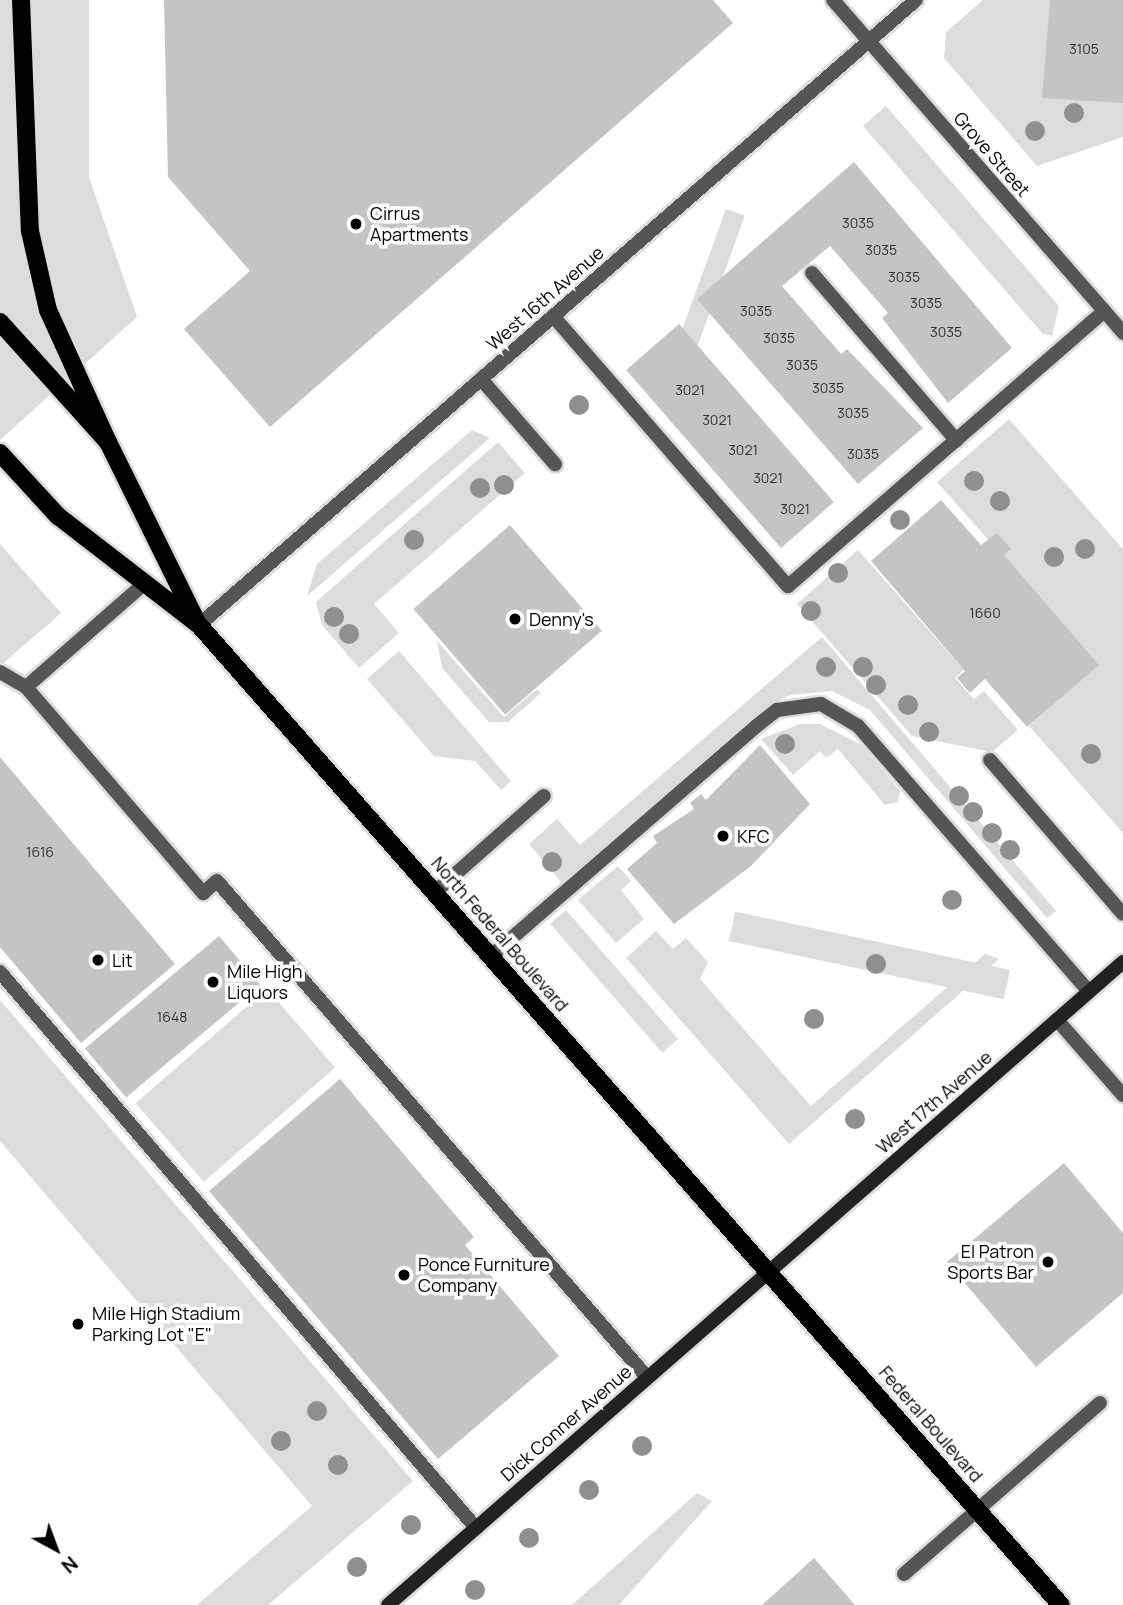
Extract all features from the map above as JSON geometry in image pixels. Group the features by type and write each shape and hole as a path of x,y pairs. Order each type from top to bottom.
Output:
{"main road":[{"path":"21,0 30,231 48,310 108,442"},
{"name":"North Federal Boulevard","path":"0,321 108,442 199,625"},
{"name":"North Federal Boulevard","path":"0,453 58,516 199,625 770,1270"},
{"name":"Federal Boulevard","path":"770,1270 1061,1605"}],"street":[{"name":"Grove Street","path":"833,0 1123,333"},
{"name":"West 16th Avenue","path":"199,625 916,0"},
{"path":"812,273 956,440"},
{"path":"553,316 788,586 1104,311"},
{"path":"481,379 555,464"},
{"path":"26,687 145,583"},
{"path":"0,672 26,687 203,893 217,881 647,1377"},
{"path":"491,956 777,710 821,704 841,712 929,807 1089,992"},
{"path":"990,760 1123,914"},
{"path":"435,892 544,796"},
{"name":"West 17th Avenue","path":"770,1270 1123,962"},
{"path":"0,972 476,1528"},
{"path":"1057,1020 1123,1095"},
{"name":"Dick Conner Avenue","path":"388,1605 770,1270"},
{"path":"904,1574 1100,1403"}],"shaded area":[{"path":"0,0 89,0 89,177 137,317 0,440"},
{"path":"983,0 1123,0 1123,137 1037,166 944,58 946,32"},
{"path":"886,106 1059,306 1052,336 1042,333 863,126"},
{"path":"726,209 745,216 680,393 662,386"},
{"path":"1009,419 1123,549 1123,833 1029,726 1098,664 937,482"},
{"path":"472,430 490,438 307,596 317,564"},
{"path":"498,442 525,473 374,604 399,633 359,668 322,625 316,602"},
{"path":"0,544 61,613 0,666"},
{"path":"858,550 964,670 955,678 974,699 984,691 1018,730 992,752 912,736 797,604"},
{"path":"822,637 1056,911 1047,918 870,710 832,691 790,695 770,705 563,884 529,844 557,819 580,845"},
{"path":"437,641 504,717 537,689 541,693 508,722 489,722 442,668"},
{"path":"399,651 511,781 501,790 475,761 434,756 367,679"},
{"path":"800,724 820,724 862,745 900,791 898,802 885,805 838,749 826,758 820,751 793,775 761,739"},
{"path":"618,866 631,881 621,890 644,919 616,943 578,900"},
{"path":"566,910 678,1039 662,1053 550,924"},
{"path":"735,912 1010,970 1004,999 729,941"},
{"path":"656,931 673,949 686,938 708,962 700,979 811,1106 985,954 999,959 789,1144 626,958"},
{"path":"267,989 335,1067 204,1182 136,1103"},
{"path":"0,1000 413,1481 268,1605 197,1605 312,1506 0,1141"},
{"path":"697,1493 712,1501 619,1605 572,1605"}],"building":[{"name":"Cirrus Apartments","path":"164,0 713,0 733,23 270,427 184,329 250,271 168,177"},
{"path":"1050,0 1123,0 1123,103 1042,98"},
{"path":"854,162 1012,348 948,403 882,318 888,313 830,246 782,286 841,354 847,349 923,428 858,484 697,299"},
{"path":"679,324 834,502 781,548 626,370"},
{"path":"941,500 981,545 997,533 1011,549 1004,555 1099,665 1027,727 985,679 970,693 957,678 965,671 871,561"},
{"path":"510,525 602,631 505,715 413,609"},
{"path":"760,745 810,804 751,866 674,924 627,869 657,843 653,836 694,809 690,803 701,794 706,800"},
{"path":"0,757 175,964 81,1043 0,947"},
{"path":"219,936 260,985 126,1098 85,1048"},
{"path":"340,1079 474,1237 465,1245 559,1356 438,1459 209,1191"},
{"path":"1064,1163 1123,1233 1123,1293 1036,1367 947,1262"},
{"path":"814,1558 855,1605 762,1605"}],"place":[{"name":"Cirrus Apartments","path":"356,224"},
{"name":"Denny's","path":"515,619"},
{"name":"KFC","path":"723,836"},
{"name":"Lit","path":"98,960"},
{"name":"Mile High Liquors","path":"213,982"},
{"name":"El Patron Sports Bar","path":"1048,1262"},
{"name":"Ponce Furniture Company","path":"404,1275"},
{"name":"Mile High Stadium Parking Lot \"E\"","path":"78,1324"}]}
